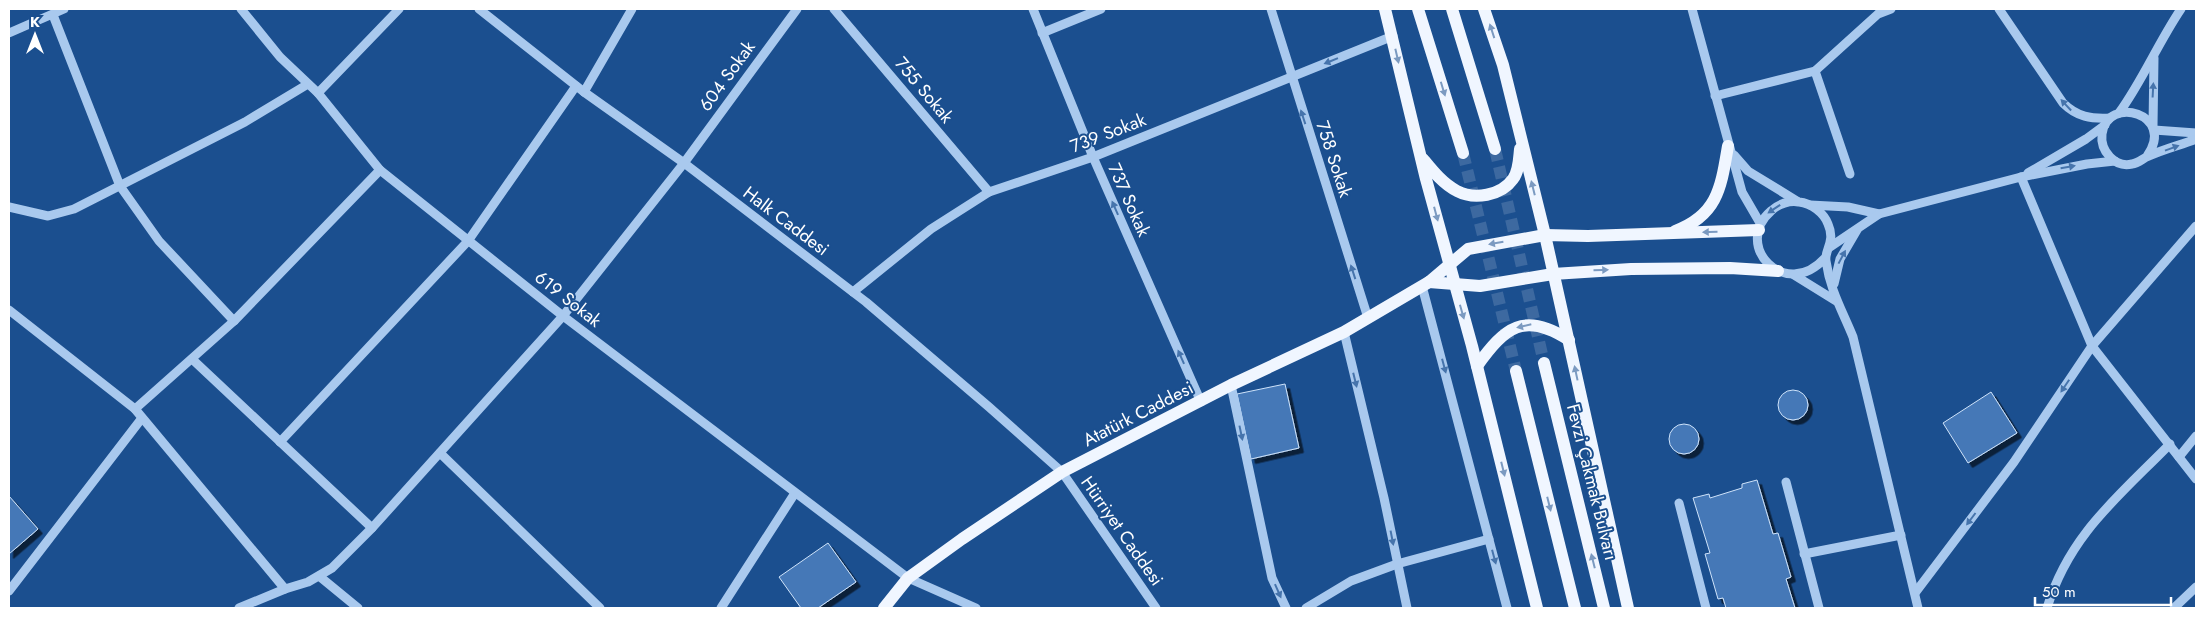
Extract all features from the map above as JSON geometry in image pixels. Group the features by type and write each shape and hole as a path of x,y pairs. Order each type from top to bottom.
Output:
{"main road":[{"path":"1385,9 1421,157 1477,366 1537,608"},
{"path":"1418,9 1463,153"},
{"path":"1452,9 1495,149"},
{"path":"1484,9 1503,65 1520,134 1569,340 1628,608"},
{"path":"1421,157 1434,172 1456,191 1478,196 1490,194 1503,188 1514,178 1519,157 1520,134"},
{"path":"1669,234 1699,220 1713,203 1722,181 1728,146"},
{"name":"Atatürk Caddesi","path":"884,608 908,578 962,538 1062,472 1231,385 1344,332 1426,284 1468,249 1544,235 1669,234 1759,227"},
{"path":"1426,284 1480,286 1553,274 1631,269 1730,268 1778,271"},
{"path":"1477,366 1498,340 1520,326 1532,324 1544,326 1569,340"},
{"name":"Fevzi Çakmak Bulvarı","path":"1544,363 1604,608"},
{"path":"1516,372 1575,608"}],"street":[{"path":"9,33 64,9"},
{"name":"619 Sokak","path":"241,9 280,57 318,93 380,170 563,316 908,578 976,608"},
{"path":"318,93 399,9"},
{"name":"Halk Caddesi","path":"479,9 576,86 684,163 853,292 982,401 1062,472"},
{"path":"584,92 632,9"},
{"name":"604 Sokak","path":"239,608 319,576 332,568 372,528 563,316 684,163 797,9"},
{"name":"755 Sokak","path":"834,9 989,192"},
{"name":"737 Sokak","path":"1033,9 1093,157 1201,402"},
{"path":"1042,33 1101,9"},
{"name":"758 Sokak","path":"1271,9 1368,318"},
{"path":"1692,9 1742,192 1759,227 1758,246 1762,257 1778,271 1794,275 1834,296"},
{"path":"1715,96 1815,71 1878,14 1891,9"},
{"path":"1999,9 2063,102 2073,112 2092,119 2108,122"},
{"path":"2021,177 2086,139 2119,113 2139,83 2154,53 2181,9"},
{"path":"52,15 120,186 159,241 234,321"},
{"name":"739 Sokak","path":"853,292 931,230 989,192 1093,157 1393,36"},
{"path":"2147,156 2153,149 2155,140 2153,128 2154,53"},
{"path":"1815,71 1850,174"},
{"path":"9,208 48,216 74,209 245,122 308,84"},
{"path":"280,442 468,241 576,86"},
{"path":"2119,113 2135,112 2143,116 2153,128 2196,134"},
{"path":"2108,122 2102,133 2104,149 2115,161"},
{"path":"1830,247 1879,214 2021,177 2087,164 2115,161 2131,165 2147,156 2196,139"},
{"path":"1728,146 1739,163 1748,171 1799,202 1809,205 1848,206 1879,214"},
{"path":"135,409 234,321 380,170"},
{"path":"2021,177 2092,346 2180,456 2196,479"},
{"path":"1759,227 1775,207 1787,202 1799,202"},
{"path":"1794,275 1806,273 1817,268 1825,258 1830,247 1831,235 1828,223 1821,213 1809,205"},
{"path":"1834,296 1836,269 1860,226"},
{"path":"1915,593 2014,462 2092,346 2196,226"},
{"path":"1825,258 1834,296 1853,336 1918,608"},
{"path":"1426,284 1507,608"},
{"path":"9,310 135,409 285,589"},
{"path":"1344,332 1384,498 1407,608"},
{"path":"192,359 372,528"},
{"path":"1231,385 1272,578 1286,608"},
{"path":"9,591 142,418"},
{"path":"2180,456 2196,436"},
{"path":"2047,608 2053,587 2073,549 2091,524 2170,444"},
{"path":"440,453 600,608"},
{"name":"Hürriyet Caddesi","path":"1062,472 1156,608"},
{"path":"1786,482 1819,608"},
{"path":"721,608 795,493"},
{"path":"1679,503 1706,608"},
{"path":"1804,554 1901,535"},
{"path":"1306,608 1351,581 1397,564 1489,539"},
{"path":"319,576 358,608"},
{"path":"2174,608 2196,587"}],"building":[{"path":"1285,384 1299,448 1251,459 1237,394"},
{"path":"1793,390 1804,394 1808,405 1804,416 1793,420 1782,416 1778,405 1782,394"},
{"path":"1991,392 2017,433 1968,463 1943,423"},
{"path":"1684,424 1695,428 1699,439 1695,450 1684,454 1673,450 1669,439 1673,428"},
{"path":"1757,480 1773,534 1778,533 1791,577 1786,579 1795,608 1726,608 1723,598 1718,599 1705,554 1710,553 1693,498 1709,494 1710,498 1742,488 1742,484"},
{"path":"9,496 38,529 9,554"},
{"path":"828,543 856,582 818,608 801,608 779,577"}],"tunnel":[{"path":"1495,149 1544,363"},
{"path":"1463,153 1516,371"}]}
